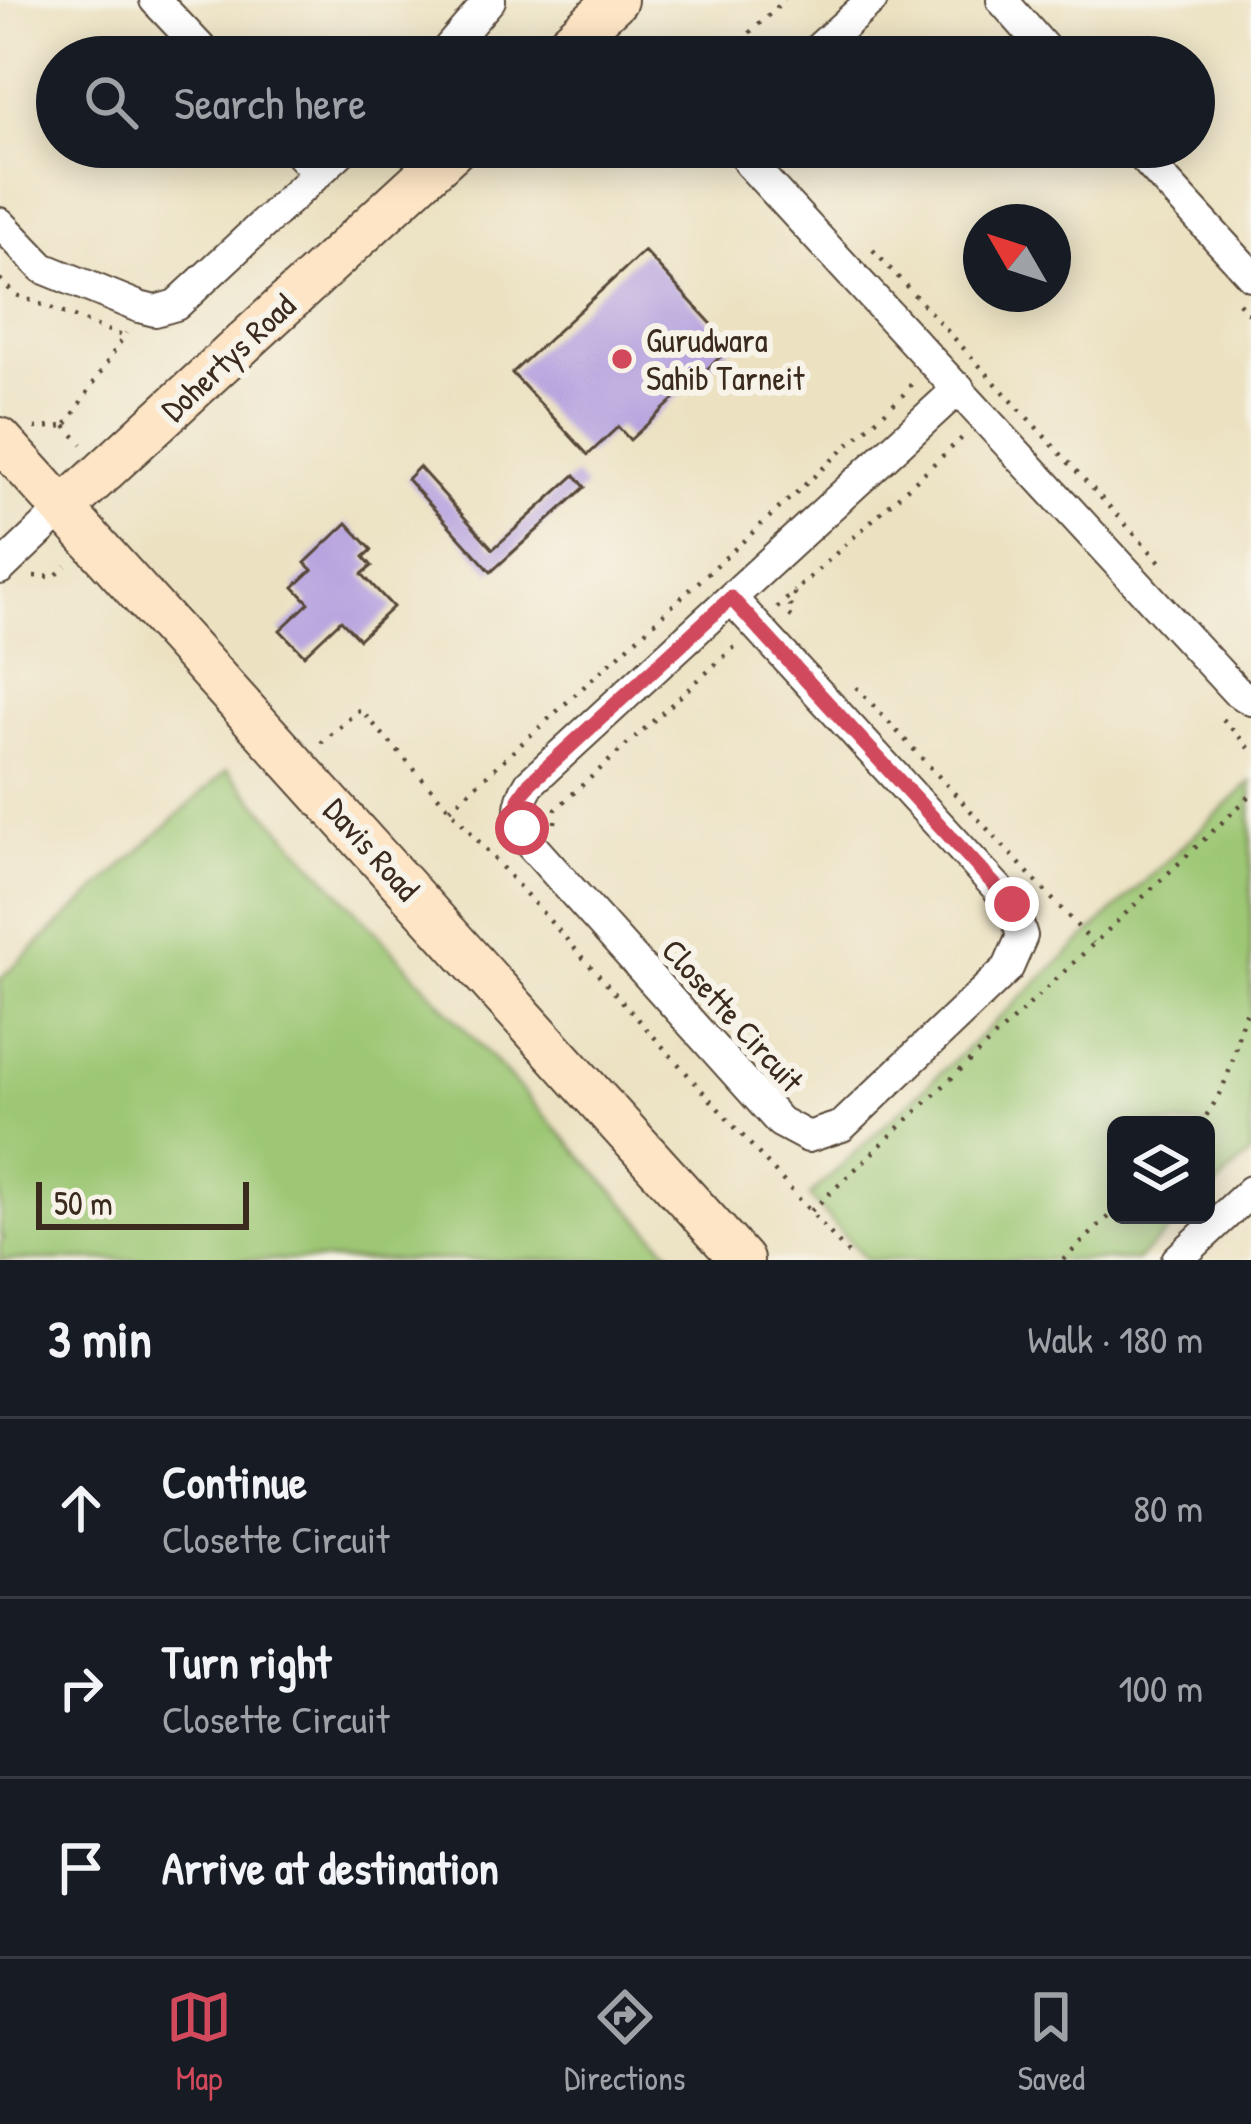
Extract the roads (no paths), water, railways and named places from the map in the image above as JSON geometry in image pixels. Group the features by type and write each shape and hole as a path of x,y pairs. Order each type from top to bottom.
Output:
{"street":[{"path":"155,0 189,36"},
{"path":"459,36 490,0"},
{"path":"577,36 616,0"},
{"path":"832,36 872,0"},
{"path":"1002,0 1034,36"},
{"path":"313,168 317,172"},
{"path":"0,223 43,268 155,311 176,305 322,168"},
{"name":"Dohertys Road","path":"0,569 434,168"},
{"path":"754,168 1236,691 1251,700"},
{"path":"1153,168 1251,275"},
{"name":"Closette Circuit","path":"731,598 1012,904 1022,935 1008,968 842,1126 808,1137 780,1122 530,844 518,813 519,799 530,783 959,388"},
{"name":"Davis Road","path":"0,439 742,1260"},
{"path":"1177,1260 1251,1192"}],"place":[{"name":"Gurudwara Sahib Tarneit","path":"622,359"}]}
